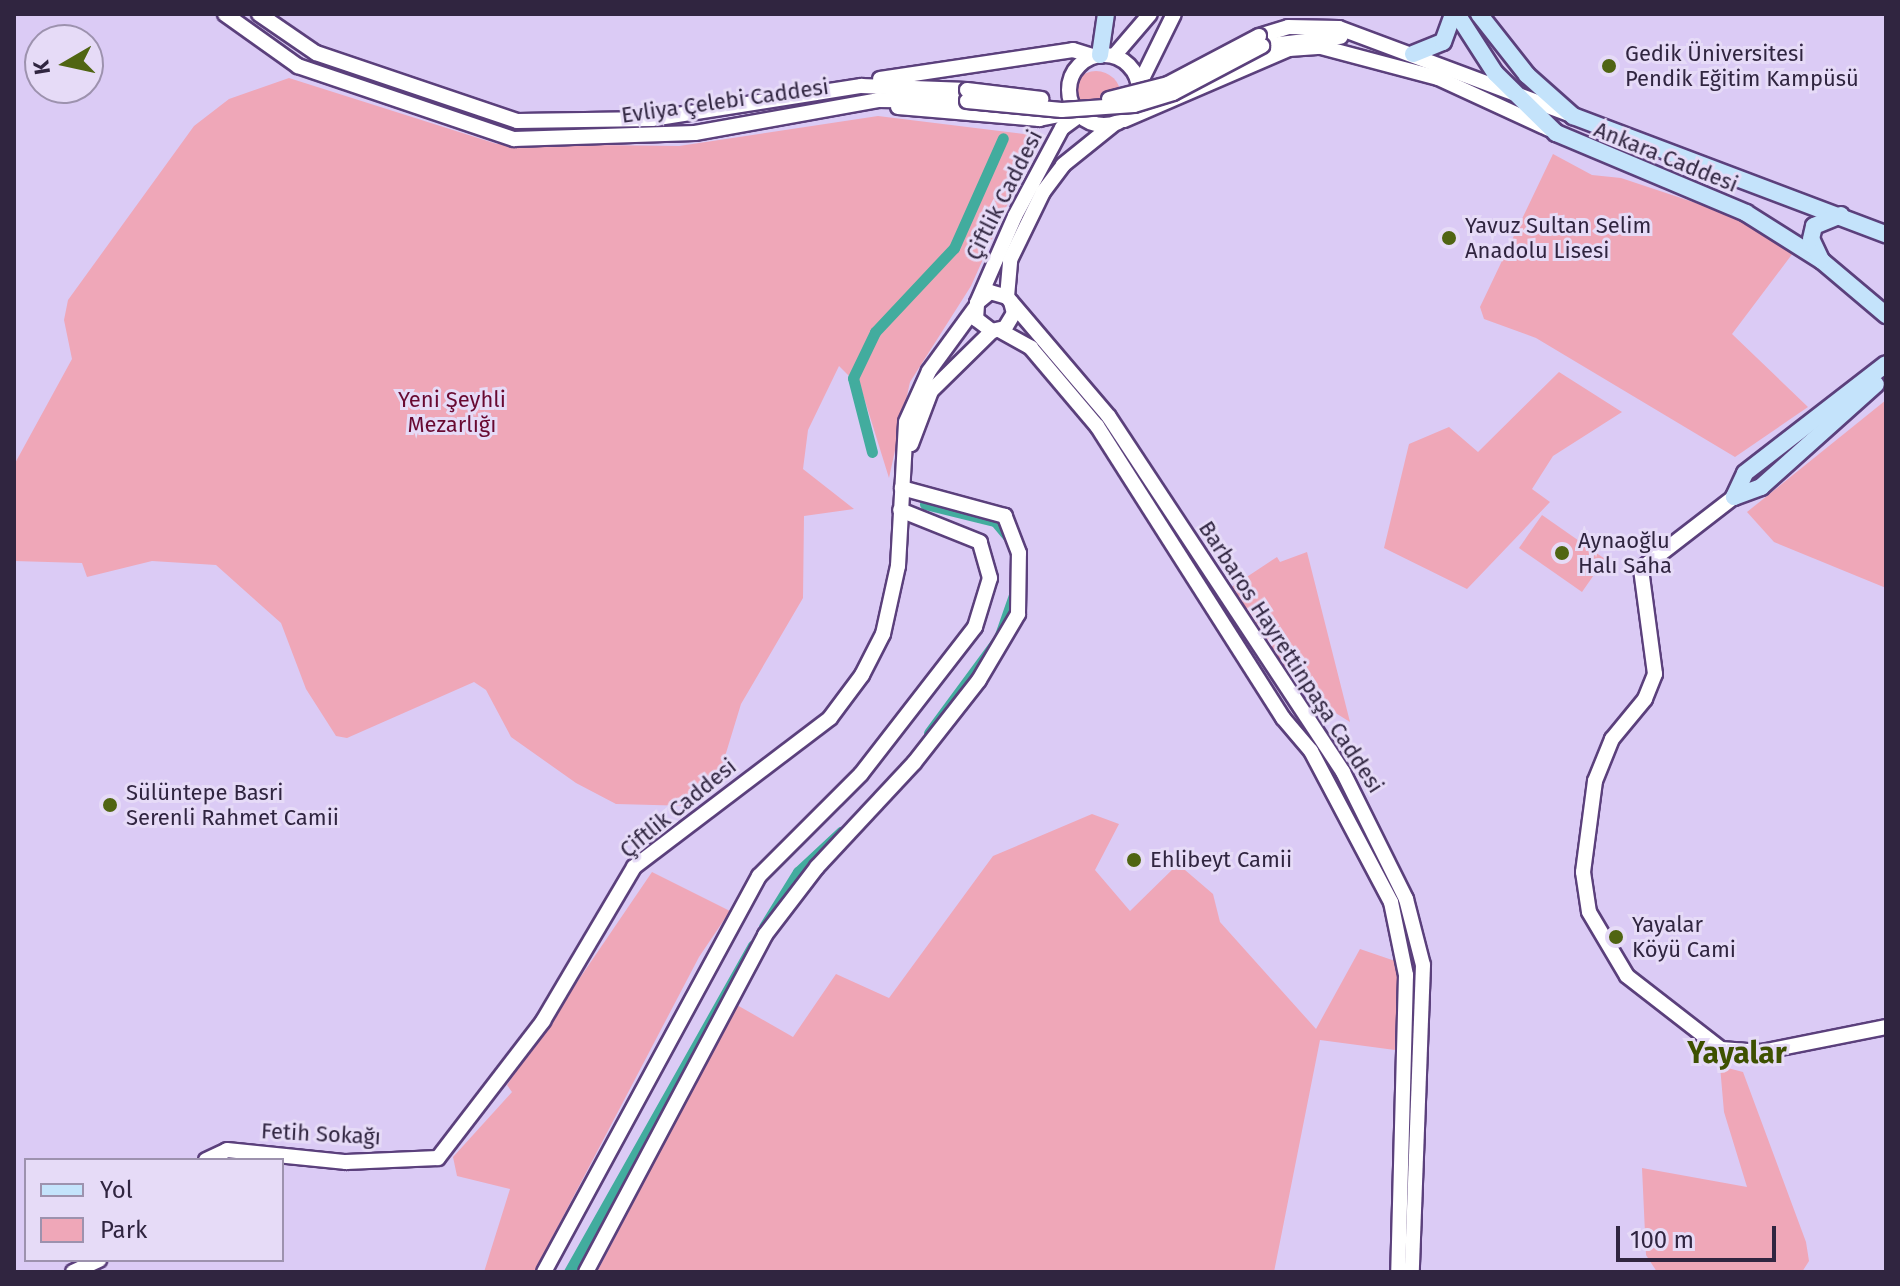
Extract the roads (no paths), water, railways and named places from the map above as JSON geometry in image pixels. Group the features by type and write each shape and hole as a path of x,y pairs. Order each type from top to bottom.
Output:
{"main road":[{"path":"1102,56 1106,14"},
{"path":"1413,54 1443,42 1455,14"},
{"name":"Ankara Caddesi","path":"1455,14 1515,104 1556,133 1746,213 1822,261 1886,315"},
{"name":"Ankara Caddesi","path":"1479,14 1527,75 1573,116 1886,234"},
{"path":"1822,261 1812,244 1814,226 1841,215"},
{"path":"1734,497 1745,473 1886,364"},
{"path":"1734,497 1761,487 1886,375"}],"street":[{"name":"Evliya Çelebi Caddesi","path":"259,14 316,53 517,121 652,119 1073,50 1102,56"},
{"path":"1150,14 1071,79 1078,113 1119,122 1275,54 1321,47 1438,78 1515,104 1573,116"},
{"path":"1119,122 1137,104 1139,85 1174,14"},
{"name":"Evliya Çelebi Caddesi","path":"234,17 298,66 514,139 695,133 862,104 967,95"},
{"path":"1260,41 1288,27 1339,28 1413,54 1515,104"},
{"path":"1260,41 1341,37 1426,65 1515,104"},
{"name":"Evliya Çelebi Caddesi","path":"861,86 1062,101 1111,99 1168,84 1260,41"},
{"path":"1102,56 1131,66 1139,85"},
{"name":"Evliya Çelebi Caddesi","path":"862,104 1039,119 1078,113"},
{"name":"Çiftlik Caddesi","path":"438,1158 543,1021 634,867 830,718 862,675 883,634 892,593 914,397 976,305 1062,128 1078,113"},
{"name":"Çiftlik Caddesi","path":"1009,299 1010,260 1043,192 1063,165 1119,122"},
{"path":"1866,225 1886,223"},
{"path":"990,292 1009,299 1012,319 996,331 979,324 976,305 990,292"},
{"name":"Barbaros Hayrettinpaşa Caddesi","path":"1009,299 1106,414 1144,469 1343,772 1406,899 1420,936 1424,988 1412,1272"},
{"name":"Çiftlik Caddesi","path":"902,488 923,403 996,331"},
{"name":"Barbaros Hayrettinpaşa Caddesi","path":"996,331 1031,348 1097,426 1283,718 1311,751 1391,902 1406,975 1398,1272"},
{"path":"586,1272 765,935 817,867 914,763 1014,624 1020,567 1005,516 902,488"},
{"path":"1734,497 1641,569 1655,674 1645,699 1612,739 1595,781 1583,872 1589,912 1627,976 1721,1049 1761,1052 1886,1027"},
{"path":"544,1272 759,876 861,774 975,627 990,578 980,542 900,510"},
{"name":"Fetih Sokağı","path":"210,1158 227,1150 346,1162 438,1158"},
{"path":"73,1272 95,1262"}],"waterway":[{"path":"872,452 853,378 875,332 954,248 1003,138"},
{"path":"925,504 995,521 1011,540"},
{"path":"929,733 999,638 1015,592"},
{"path":"764,927 798,872 841,832"},
{"path":"569,1272 753,945"}],"place":[{"name":"Gedik Üniversitesi Pendik Eğitim Kampüsü","path":"1609,66"},
{"name":"Yavuz Sultan Selim Anadolu Lisesi","path":"1449,238"},
{"name":"Aynaoğlu Halı Saha","path":"1562,553"},
{"name":"Sülüntepe Basri Serenli Rahmet Camii","path":"110,805"},
{"name":"Ehlibeyt Camii","path":"1134,860"},
{"name":"Yayalar Köyü Cami","path":"1616,937"}],"district":[{"name":"Yayalar","path":"1737,1053"}],"park label":[{"name":"Yeni Şeyhli Mezarlığı","path":"452,412"}]}
